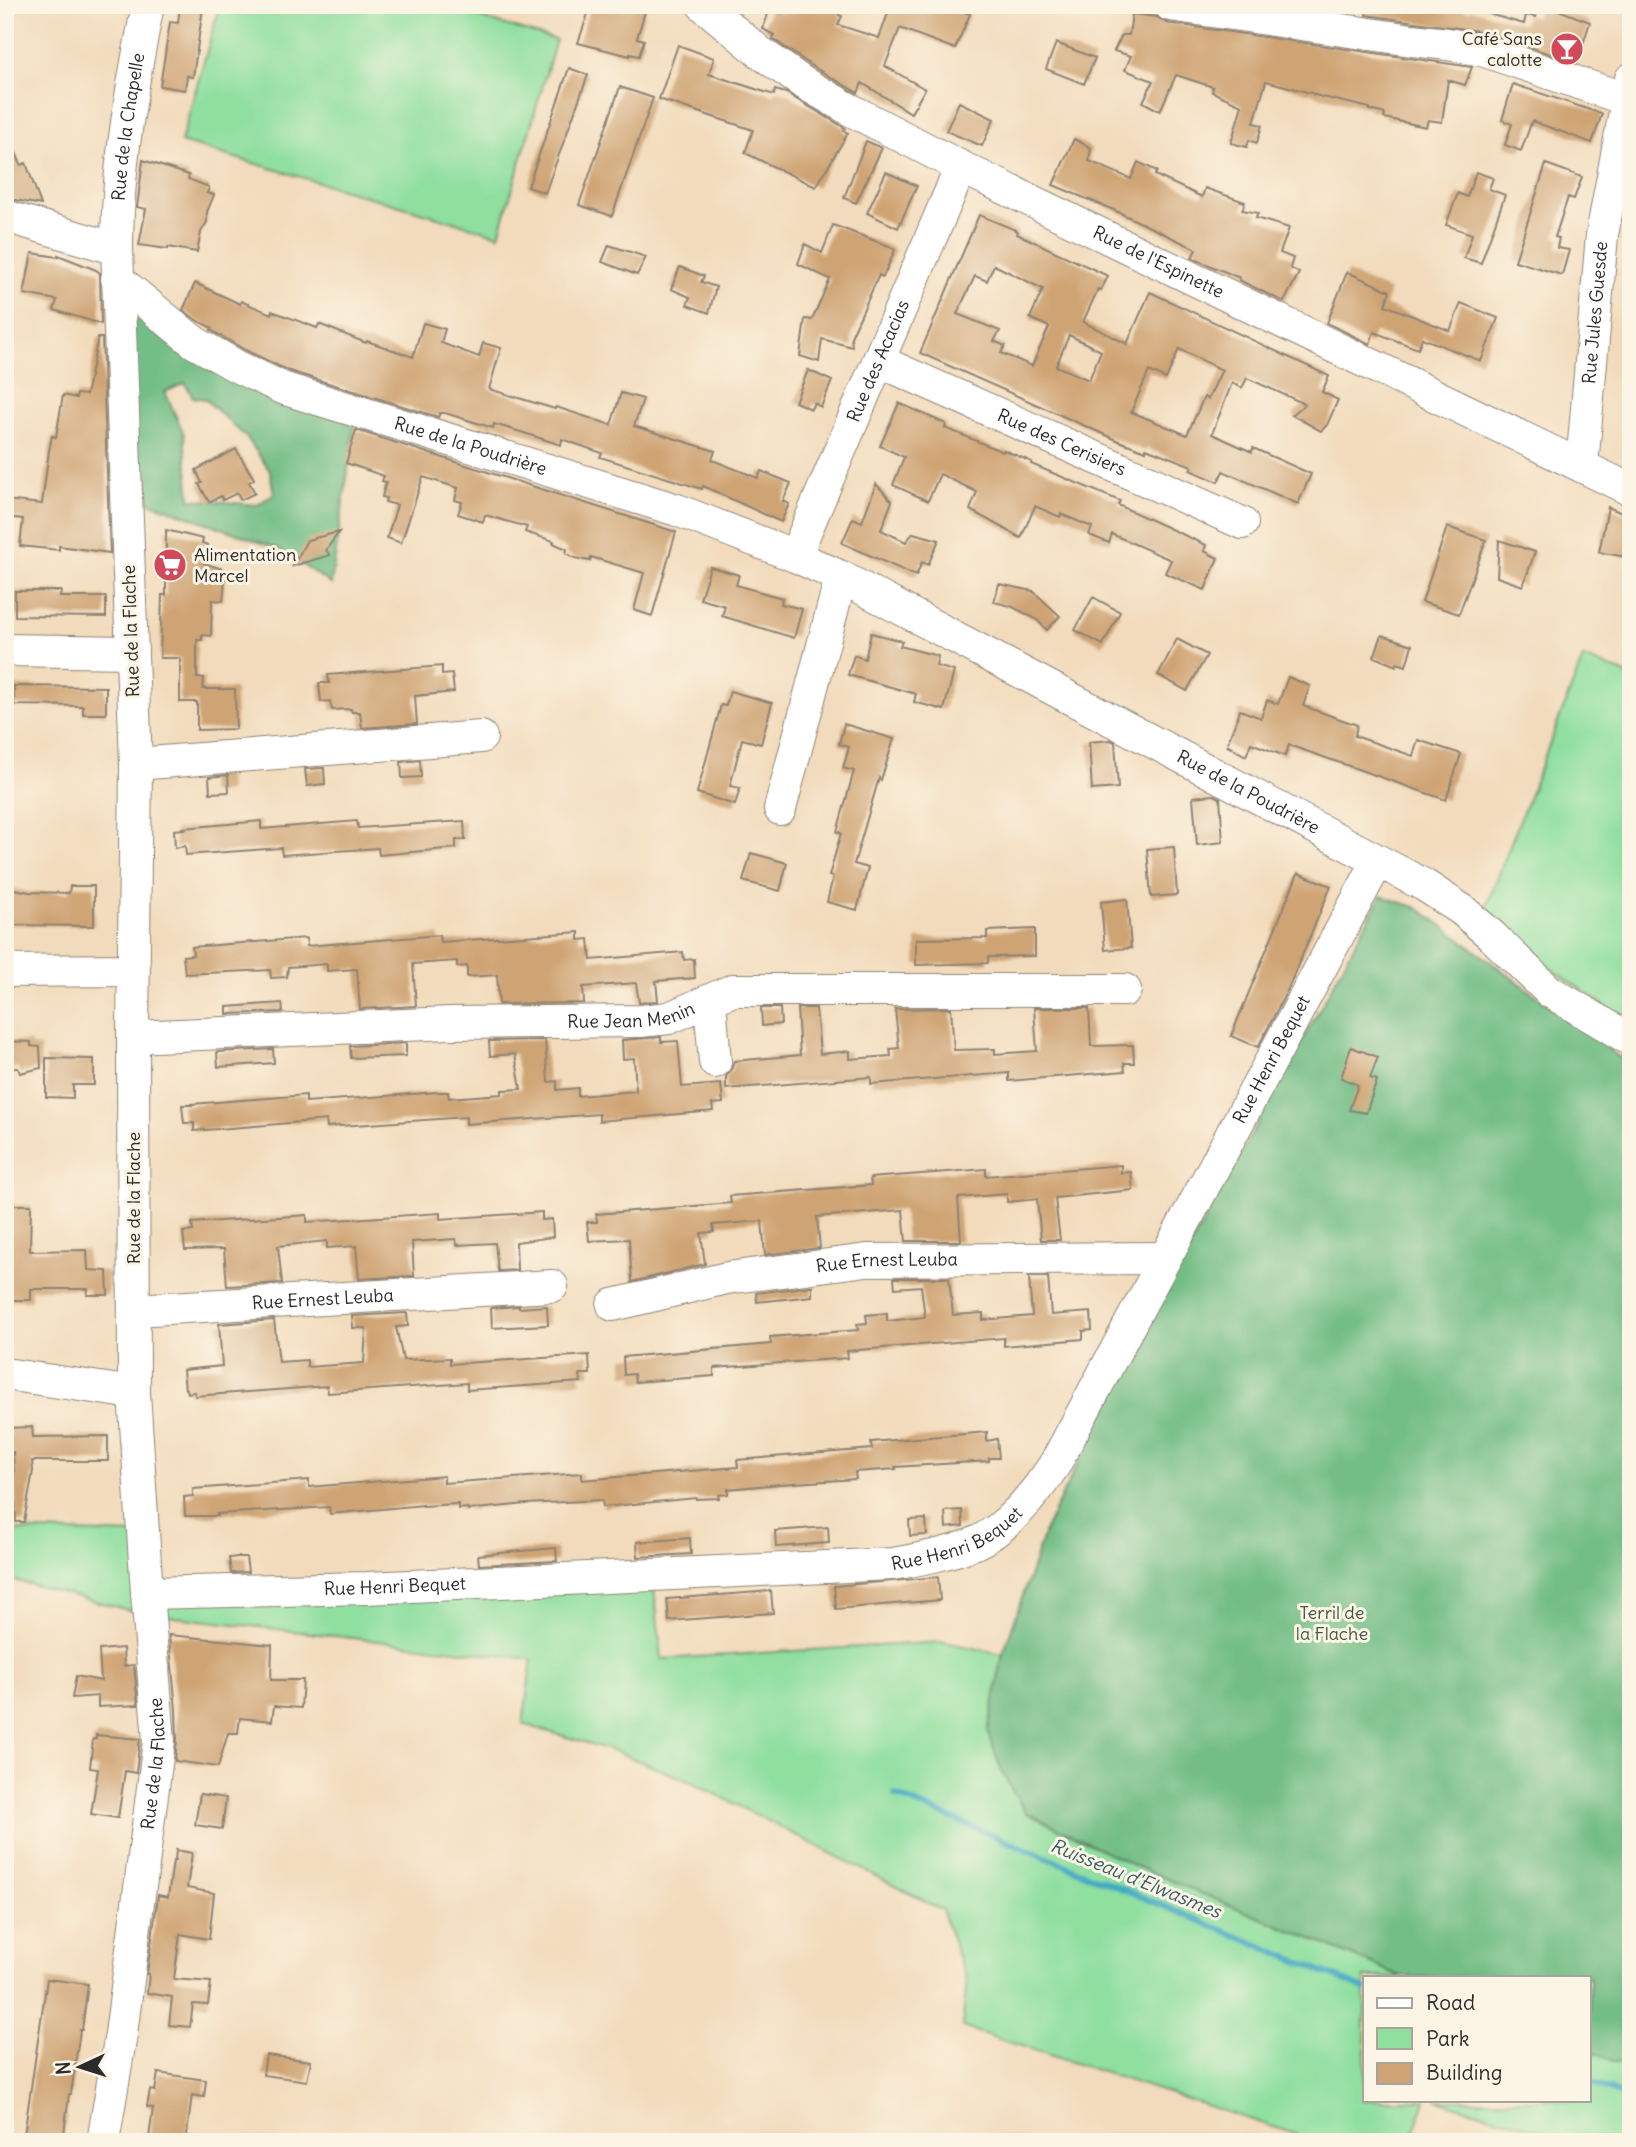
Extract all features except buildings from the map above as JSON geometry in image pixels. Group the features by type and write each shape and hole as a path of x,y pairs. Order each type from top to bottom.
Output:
{"street":[{"name":"Rue de la Chapelle","path":"117,264 117,220 126,131 148,5"},
{"name":"Rue de l'Espinette","path":"703,5 761,53 802,82 849,109 961,167 1631,490"},
{"path":"1170,5 1482,50 1630,93"},
{"name":"Rue Jules Guesde","path":"1582,466 1602,236 1630,93"},
{"name":"Rue des Acacias","path":"795,556 961,167"},
{"path":"5,216 117,264"},
{"name":"Rue de la Poudrière","path":"117,264 194,342 282,388 677,510 795,556 841,578 1424,885 1462,910 1520,961 1549,991 1631,1040"},
{"name":"Rue de la Flache","path":"103,2142 121,2034 159,1741 134,1393 136,764 117,264"},
{"name":"Rue des Cerisiers","path":"878,361 1242,523"},
{"path":"780,809 841,578"},
{"path":"5,650 132,652"},
{"path":"136,764 481,737"},
{"name":"Rue Henri Bequet","path":"147,1593 366,1588 893,1564 943,1554 976,1543 1011,1518 1035,1494 1055,1464 1378,861"},
{"path":"5,971 134,970"},
{"name":"Rue Jean Menin","path":"134,1037 450,1023 641,1021 669,1018 733,990 1125,990"},
{"path":"710,1002 715,1062"},
{"name":"Rue Ernest Leuba","path":"613,1305 727,1278 867,1259 1164,1258"},
{"name":"Rue Ernest Leuba","path":"134,1310 552,1286"},
{"path":"5,1374 134,1393"}],"green space":[{"path":"220,5 437,5 556,40 499,235 181,142"},
{"path":"147,313 356,416 331,584 279,549 135,497 128,316","holes":["185,383 193,397 205,399 247,438 270,471 274,494 257,505 190,499 184,434 165,392"]},
{"path":"1583,658 1631,676 1631,1024 1481,920"},
{"name":"Terril de la Flache","path":"1381,896 1418,908 1631,1066 1631,2068 1590,2051 1590,1976 1401,1976 1131,1864 1027,1813 1001,1769 988,1732 1003,1654 1045,1530 1128,1361"},
{"path":"5,1530 138,1534 142,1600 653,1580 662,1659 944,1642 1003,1654 988,1732 1001,1769 1027,1813 1131,1864 1401,1976 1363,1976 1363,2102 1425,2102 1409,2142 1320,2142 962,2027 967,1981 942,1910 694,1783 617,1752 523,1724 532,1659 140,1613 5,1578"},
{"path":"1590,2051 1631,2068 1631,2142 1583,2142 1443,2102 1590,2102"}],"waterway":[{"name":"Ruisseau d'Elwasmes","path":"895,1795 1363,1988"},
{"name":"Ruisseau d'Elwasmes","path":"1590,2082 1631,2099"}],"place":[{"name":"Café Sans calotte","path":"1567,49"},
{"name":"Alimentation Marcel","path":"170,565"}]}
